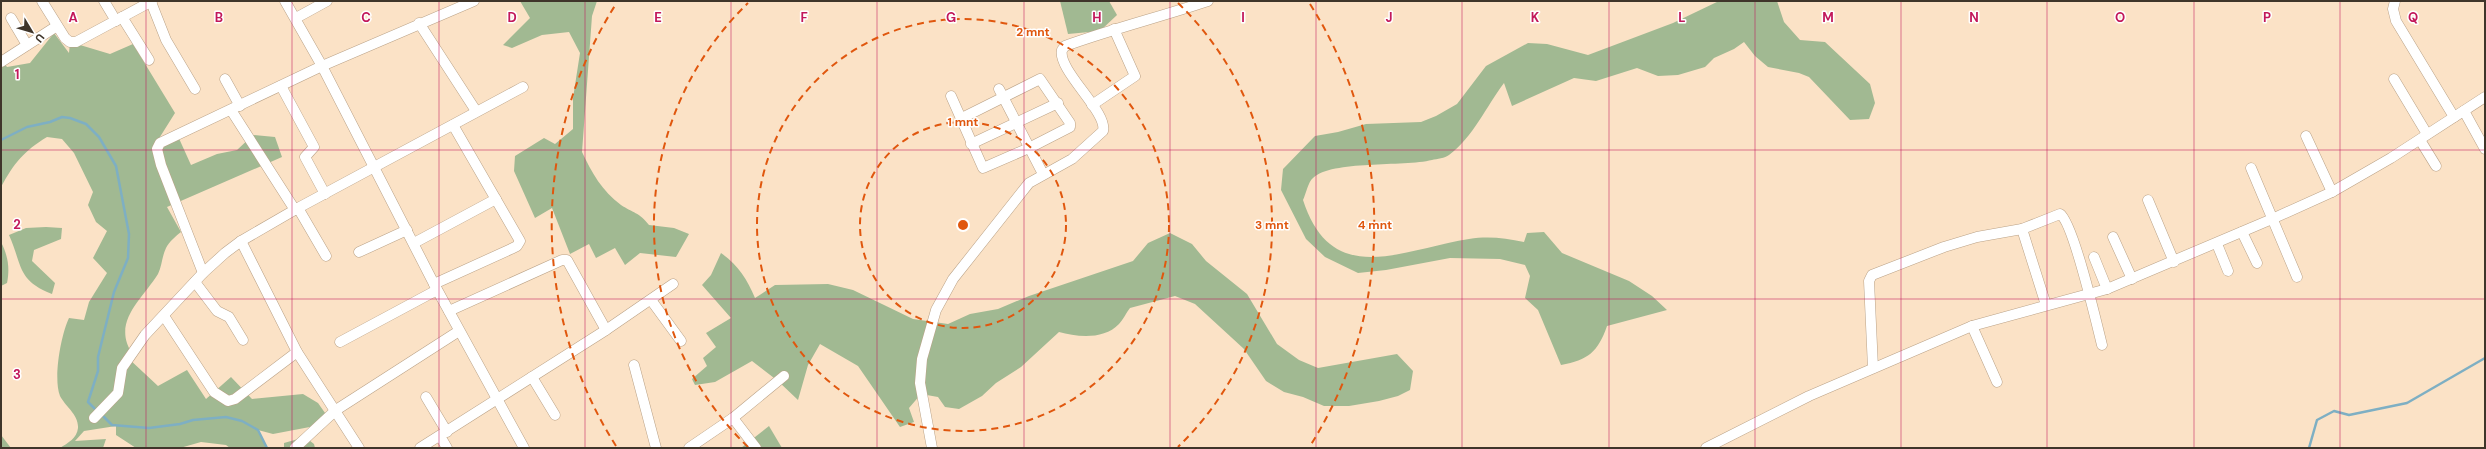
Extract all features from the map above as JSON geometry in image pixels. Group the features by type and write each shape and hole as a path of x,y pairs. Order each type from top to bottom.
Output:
{"street":[{"path":"104,1 149,60"},
{"path":"44,2 65,38 70,42 76,42 152,1 166,40 195,89"},
{"path":"285,1 296,18 375,166 459,331 524,448"},
{"path":"296,18 327,1"},
{"path":"204,273 176,207 157,149 160,143 165,139 235,108 322,66 419,23 474,1"},
{"path":"932,448 920,383 922,359 936,310 953,279 966,260 1016,196 1029,183 1072,159 1103,132 1102,124 1092,105 1063,61 1062,50 1065,46 1114,29 1154,19 1208,1"},
{"path":"2395,1 2393,9 2396,21 2454,117"},
{"path":"11,18 27,45"},
{"path":"419,23 476,111"},
{"path":"1,62 57,26"},
{"path":"1092,105 1135,76 1114,29"},
{"path":"225,79 235,108 326,256"},
{"path":"951,96 962,118 971,144 982,168 1029,148 1070,127 1070,123 1058,103 1040,79 962,118"},
{"path":"2394,79 2424,137 2436,166"},
{"path":"281,86 314,147 305,158 325,194"},
{"path":"94,418 118,393 122,368 128,358 195,282 241,241 375,166 523,87"},
{"path":"999,88 1043,174"},
{"path":"1706,448 1809,396 1972,326 2090,292 2107,289 2272,220 2332,192 2424,137 2485,97"},
{"path":"971,144 1058,103"},
{"path":"2464,111 2485,149"},
{"path":"340,342 436,287 517,246 520,241 453,125"},
{"path":"2306,136 2332,192"},
{"path":"2251,168 2297,278"},
{"path":"414,243 496,199"},
{"path":"2148,200 2174,262"},
{"path":"1873,368 1869,281 1872,275 1944,246 1977,237 2022,229 2062,215 2090,292 2102,345"},
{"path":"2022,229 2046,305"},
{"path":"359,252 407,230"},
{"path":"2242,232 2257,263"},
{"path":"2113,237 2132,279"},
{"path":"241,241 297,352 336,410 359,448"},
{"path":"2217,244 2228,271"},
{"path":"2094,257 2107,289"},
{"path":"449,311 562,260 567,260 606,330"},
{"path":"195,282 216,311 229,317 244,340"},
{"path":"420,448 497,401 532,376 606,330 672,284"},
{"path":"650,300 681,341"},
{"path":"164,316 214,392 228,401 235,399 297,352"},
{"path":"1972,326 1997,382"},
{"path":"295,448 336,410 459,331"},
{"path":"634,365 656,448"},
{"path":"532,376 556,416"},
{"path":"689,448 733,418 784,376"},
{"path":"426,396 443,434 447,448"},
{"path":"733,418 756,448"}],"green space":[{"path":"520,1 597,1 592,16 582,152 598,181 614,200 639,215 649,225 674,228 689,234 676,257 640,253 625,265 615,248 596,258 589,244 570,254 552,208 535,218 514,171 515,156 544,138 555,144 573,129 573,98 580,53 569,32 542,35 512,48 503,45 530,18"},
{"path":"1060,1 1109,1 1117,15 1100,31 1068,34"},
{"path":"1719,1 1777,1 1784,22 1800,40 1825,42 1870,84 1875,103 1869,119 1850,120 1809,77 1799,73 1768,67 1755,56 1744,42 1734,49 1714,58 1705,67 1678,75 1658,76 1637,68 1596,81 1574,78 1512,106 1504,83 1465,140 1458,148 1447,156 1439,159 1419,162 1351,166 1336,169 1322,172 1313,178 1308,185 1303,200 1316,228 1332,245 1351,255 1372,257 1395,255 1476,238 1510,239 1524,242 1527,233 1544,232 1562,253 1629,281 1652,296 1667,310 1607,326 1604,335 1596,348 1585,357 1561,365 1538,310 1525,298 1530,276 1525,265 1500,259 1450,258 1386,270 1358,273 1325,257 1306,239 1281,190 1283,169 1315,136 1338,132 1366,124 1421,122 1436,116 1457,104 1486,66 1528,43 1547,44 1588,55 1673,23"},
{"path":"54,33 69,53 70,42 110,54 133,44 175,113 153,148 177,134 191,165 217,154 237,150 253,135 275,137 282,157 167,207 181,232 167,246 158,274 131,312 125,332 127,343 133,355 128,358 158,386 187,370 206,399 231,377 252,399 303,394 318,403 330,420 315,426 273,434 258,430 267,448 230,448 226,445 201,442 180,448 136,448 116,435 116,426 84,431 75,441 106,439 103,448 60,448 76,435 78,428 78,423 74,415 62,400 58,388 57,379 59,357 63,335 69,318 84,320 89,302 107,273 93,258 107,231 96,222 88,205 93,192 74,153 62,139 47,137 32,147 15,164 1,187 1,59 7,67 30,63"},
{"path":"26,228 62,228 61,239 34,250 32,261 55,283 52,294 41,289 27,278 9,235"},
{"path":"1170,233 1192,244 1206,261 1247,294 1277,344 1299,360 1318,368 1397,354 1413,371 1410,390 1398,396 1379,401 1349,406 1324,406 1303,397 1284,392 1266,381 1244,349 1195,304 1175,296 1130,308 1122,321 1106,333 1082,336 1059,332 1021,367 996,383 982,396 959,409 945,407 938,397 921,394 909,408 914,422 900,427 858,366 820,344 808,365 798,400 778,381 752,361 715,382 695,385 692,379 707,366 703,358 716,347 706,333 731,318 702,285 711,275 721,253 732,262 741,273 755,298 775,285 828,284 853,290 913,319 948,324 970,314 998,309 1029,296 1133,261 1148,243"},
{"path":"1,242 7,257 8,272 7,283 1,286"},
{"path":"769,426 782,448 741,448"},
{"path":"1,435 11,448 1,448"},
{"path":"305,437 314,444 315,448 284,448 284,443"}],"waterway":[{"path":"1,140 27,127 50,122 62,117 70,118 86,124 99,137 116,166 129,234 128,258 114,292 98,357 98,371 88,402 97,411"},
{"path":"2309,448 2317,420 2334,411 2349,415 2407,403 2485,358"},
{"path":"101,414 112,425 149,428 180,424 193,420 226,417 242,421 258,430 267,448"}]}
